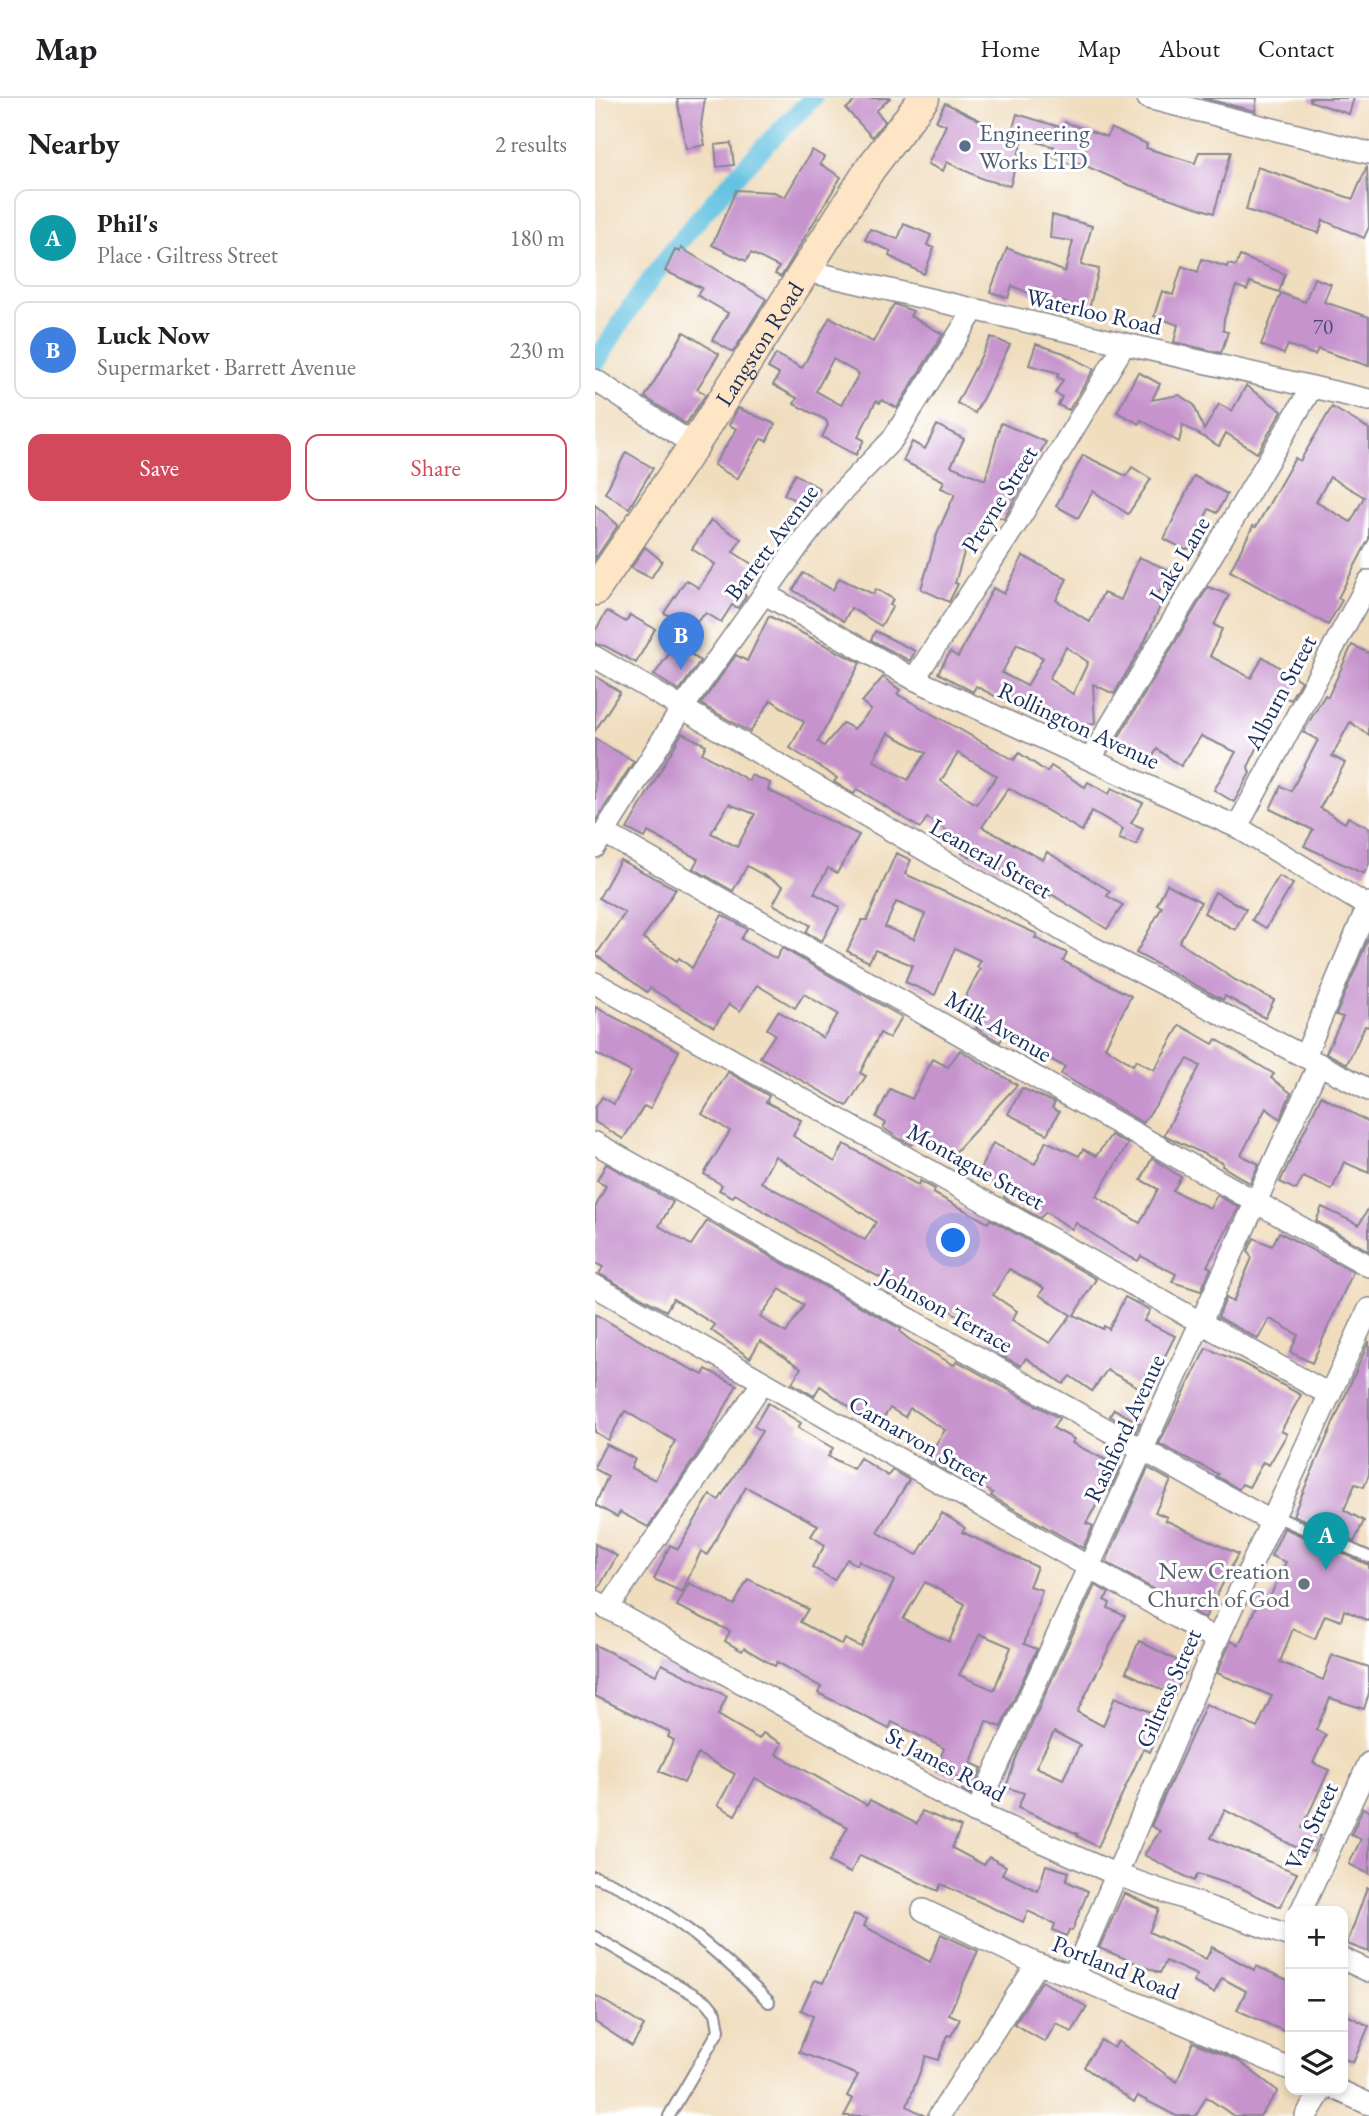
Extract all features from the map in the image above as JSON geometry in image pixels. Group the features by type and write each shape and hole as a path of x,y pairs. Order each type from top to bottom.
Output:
{"street":[{"name":"Langston Road","path":"595,590 694,445 870,169 925,98"},
{"path":"1148,98 1369,153"},
{"name":"Waterloo Road","path":"807,271 1369,400"},
{"name":"Barrett Avenue","path":"599,839 681,710 765,594 836,498 892,440 974,310"},
{"name":"Preyne Street","path":"914,679 1016,524 1124,345"},
{"path":"598,382 694,445"},
{"name":"Lake Lane","path":"1091,758 1312,387"},
{"name":"Alburn Street","path":"1237,827 1369,581"},
{"name":"Rollington Avenue","path":"765,594 914,679 1237,827 1369,906"},
{"name":"Leaneral Street","path":"595,657 681,710 1084,943 1369,1090"},
{"name":"Milk Avenue","path":"599,839 1369,1266"},
{"name":"Rashford Avenue","path":"977,1813 1256,1202 1369,906"},
{"name":"Montague Street","path":"595,983 1331,1395"},
{"name":"Johnson Terrace","path":"595,1143 1143,1450 1273,1519"},
{"name":"Carnarvon Street","path":"595,1286 1217,1640"},
{"name":"Giltress Street","path":"1073,1976 1217,1640 1369,1309"},
{"path":"601,1605 763,1382"},
{"name":"St James Road","path":"601,1605 977,1813 1115,1874 1285,1934"},
{"name":"Van Street","path":"1303,1906 1369,1763"},
{"name":"Portland Road","path":"923,1910 1037,1964 1073,1976 1285,2067"},
{"path":"1348,1961 1369,1971"},
{"path":"939,2116 1037,1964"},
{"path":"1306,2116 1319,2095"},
{"path":"1348,2095 1369,2104"}],"lane":[{"path":"1273,1519 1369,1557"},
{"path":"595,1877 635,1895 721,1954 769,2002"},
{"path":"595,1937 696,1994 716,2012 719,2030 669,2116"}],"building":[{"path":"677,98 705,98 701,125 705,145 686,149"},
{"path":"858,98 890,98 876,111 885,121 872,137 846,109"},
{"path":"1202,98 1257,98 1255,111"},
{"path":"1310,98 1354,98 1349,114 1310,101"},
{"name":"Engineering Works LTD","path":"945,103 1022,141 1010,186 983,179 947,162 943,171 928,164 946,125 936,121"},
{"path":"1017,114 1063,128 1065,122 1107,137 1111,128 1147,144 1146,148 1195,163 1199,152 1231,152 1214,213 1129,185 1075,161 1073,165 1052,157 1055,147 1011,135"},
{"path":"731,143 734,165 717,167 715,145"},
{"path":"812,150 824,157 820,164 841,177 781,277 775,274 779,267 751,253 746,261 712,245 736,190 774,192 785,197"},
{"path":"1367,166 1369,227 1364,238 1323,220 1319,233 1246,210 1257,167 1353,199"},
{"path":"1052,215 1092,226 1081,265 1099,269 1089,309 1039,297 1012,286 1008,298 990,292 1007,248 1065,272 1073,241 1050,238"},
{"path":"904,224 931,235 927,245 934,248 924,274 889,256 891,251 865,240 870,229 898,239"},
{"path":"681,248 766,299 733,352 712,340 728,313 697,295 702,288 665,271 675,250 680,252"},
{"path":"1240,256 1285,274 1279,292 1250,282 1247,290 1236,286 1224,319 1223,331 1228,332 1221,353 1174,342 1178,325 1154,316 1162,291 1173,295 1182,266 1198,272 1202,259 1227,267 1228,264 1236,266"},
{"path":"1314,278 1331,284 1324,302 1369,317 1369,366 1318,349 1315,355 1288,345 1284,354 1261,345 1281,293 1305,302"},
{"path":"894,304 913,311 910,316 943,334 897,408 882,400 880,403 876,401 858,437 864,440 856,455 822,437 828,425 826,420 794,404 797,398 773,385 779,374 768,368 776,354 802,368 830,317 873,342","holes":["833,359 859,374 841,405 816,391"]},
{"path":"684,332 719,354 697,389 706,394 686,424 645,397"},
{"path":"991,337 1010,345 975,413 957,403"},
{"path":"1036,344 1064,353 1094,369 1069,410 1058,405 1062,397 1055,393 1063,380 1057,377 1059,373 1029,365"},
{"path":"1138,372 1160,384 1152,400 1179,395 1194,405 1204,430 1219,404 1232,411 1246,386 1282,411 1257,453 1226,433 1219,446 1183,425 1179,442 1141,420 1139,424 1117,412"},
{"path":"1332,407 1369,429 1369,539 1338,598 1342,600 1328,625 1230,571 1253,526 1256,527 1295,458 1300,461","holes":["1330,477 1364,497 1351,522 1316,502"]},
{"path":"738,408 775,424 767,441 761,439 737,479 714,465 737,429 729,425"},
{"path":"1001,423 1046,442 1004,519 987,512 975,539 969,536 955,583 958,584 949,602 921,589 938,531 955,494 941,488 944,481 903,461 912,442 925,449 937,425 964,439 951,466 985,480"},
{"path":"626,452 653,468 629,508 605,493"},
{"path":"1083,455 1126,476 1132,467 1151,479 1128,514 1093,491 1078,518 1056,506"},
{"path":"795,474 820,489 808,508 784,494"},
{"path":"1194,476 1227,494 1217,513 1209,509 1189,549 1184,549 1164,539"},
{"path":"595,505 618,525 595,559"},
{"path":"711,520 741,539 733,552 758,568 742,593 746,596 738,608 732,605 721,622 706,613 691,627 664,613 686,580 699,588 715,564 692,549"},
{"path":"645,547 662,561 651,578 631,568"},
{"path":"1023,556 1067,579 1056,600 1090,622 1103,593 1121,600 1139,557 1169,570 1156,599 1162,602 1145,641 1114,694 1093,684 1095,724 1059,727 1008,697 1006,702 976,686 973,692 938,673 950,652 958,657 993,588 1004,594","holes":["1017,644 1043,658 1027,686 1002,673","1066,647 1088,662 1073,694 1049,679"]},
{"path":"803,573 833,590 839,578 873,594 876,589 893,599 890,605 893,606 881,626 851,608 844,621 793,590"},
{"path":"1208,587 1229,595 1214,625 1222,629 1210,656 1251,678 1263,657 1301,681 1290,700 1283,696 1264,729 1266,730 1248,767 1250,773 1234,802 1214,790 1236,752 1201,736 1181,766 1157,749 1149,764 1114,745"},
{"path":"607,611 626,622 630,615 655,629 636,663 605,646 595,644 595,631"},
{"path":"769,616 860,663 818,742 824,746 843,723 854,729 871,710 862,702 883,677 900,690 897,694 1014,760 1019,753 1047,772 1051,766 1085,787 1088,782 1109,794 1112,788 1143,803 1131,823 1143,828 1136,845 1119,839 1123,829 1092,811 1082,831 1009,788 982,827 1043,860 1047,852 1110,891 1107,896 1123,905 1107,929 1051,894 1050,896 1017,877 962,853 967,843 927,818 920,828 857,789 854,794 834,782 837,778 790,748 804,722 771,700 750,732 701,704 736,655 747,661","holes":["888,733 926,753 908,780 873,760","958,753 997,776 976,804 941,781"]},
{"path":"875,631 915,651 910,661 871,640"},
{"path":"677,643 700,661 679,691 654,675"},
{"path":"1352,645 1369,653 1369,735 1350,722 1332,756 1345,763 1320,808 1345,823 1348,817 1369,828 1369,864 1364,874 1304,846 1313,830 1270,809 1281,786 1291,791 1318,740 1303,732 1325,695 1328,697"},
{"path":"595,676 620,692 595,731"},
{"path":"682,733 706,745 702,753 749,781 751,775 770,783 768,790 859,835 837,873 828,868 814,893 840,907 822,941 806,932 810,925 773,904 783,886 747,866 733,891 693,868 698,859 648,832 645,838 627,829","holes":["729,804 755,814 737,847 711,833"]},
{"path":"595,739 634,761 595,822"},
{"path":"896,853 911,860 905,874 1037,934 1035,938 1067,953 1063,961 1131,996 1105,1047 1133,1065 1136,1060 1154,1070 1180,1025 1213,1044 1216,1039 1274,1074 1271,1078 1291,1093 1280,1119 1266,1108 1241,1155 1259,1164 1250,1183 1222,1166 1223,1163 1164,1135 1200,1066 1188,1059 1143,1123 1061,1074 1065,1067 1008,1037 1004,1036 1000,1042 976,1028 984,1017 961,1005 980,969 977,967 981,961 955,948 935,995 905,982 912,965 875,950 869,962 847,951 862,920 867,920","holes":["896,902 925,914 914,939 885,927"]},
{"path":"620,860 676,889 643,938 677,961 679,958 692,968 722,915 747,929 741,939 776,959 782,948 902,1017 889,1038 880,1033 860,1073 866,1076 847,1106 760,1057 775,1034 767,1029 778,1011 823,1038 838,1014 804,994 795,1008 757,985 740,1011 729,1004 714,1027 650,988 647,992 596,955 625,913 599,898"},
{"path":"1279,876 1293,884 1266,928 1252,920"},
{"path":"1167,884 1201,902 1179,942 1235,980 1274,1000 1265,1018 1225,996 1223,1000 1136,953 1162,907 1157,905"},
{"path":"1215,892 1246,909 1235,930 1204,913"},
{"path":"1369,937 1369,1027 1365,1026 1347,1064 1326,1053 1343,1017 1336,1015"},
{"path":"595,1007 679,1051 650,1109 644,1106 623,1139 595,1122 595,1108 602,1097 614,1104 631,1072 595,1053"},
{"path":"960,1050 1017,1085 948,1160 917,1138 912,1145 900,1139 883,1128 886,1123 876,1117 890,1089 912,1099 933,1059 948,1067"},
{"path":"728,1072 769,1096 766,1102 801,1120 793,1136 835,1162 844,1144 918,1185 920,1181 935,1189 933,1193 988,1223 990,1219 1096,1279 1074,1315 1103,1329 1104,1326 1109,1329 1125,1297 1150,1310 1144,1321 1175,1336 1159,1368 1152,1364 1140,1388 1107,1370 1092,1391 1070,1376 1063,1384 1026,1358 1021,1366 1002,1356 1005,1352 971,1329 974,1325 935,1302 933,1305 837,1255 735,1194 733,1197 719,1190 722,1185 704,1174 730,1131 702,1114","holes":["775,1156 876,1222 865,1240 761,1182","1009,1269 1044,1288 1039,1295 1071,1315 1050,1343 1012,1320 1017,1311 993,1295"]},
{"path":"1022,1088 1055,1103 1052,1108 1059,1112 1047,1134 1008,1114"},
{"path":"1321,1096 1369,1122 1369,1173 1344,1162 1332,1190 1303,1177 1296,1190 1280,1182"},
{"path":"1111,1135 1128,1144 1096,1196 1140,1223 1158,1189 1141,1180 1152,1158 1181,1177 1173,1191 1210,1208 1217,1195 1239,1207 1207,1266 1211,1268 1201,1291 1172,1282 1176,1274 1141,1256 1138,1261 1120,1252 1076,1223 1072,1229 1046,1212 1040,1218 1004,1197 1006,1192 1000,1187 977,1175 993,1143 1035,1164 1046,1141 1079,1156 1083,1149 1096,1156"},
{"path":"606,1164 673,1202 659,1226 691,1245 707,1221 901,1329 900,1332 910,1340 954,1365 957,1361 1059,1418 1053,1428 1074,1439 1072,1443 1120,1467 1109,1491 1106,1489 1086,1523 1093,1526 1083,1548 991,1496 993,1493 955,1471 952,1474 926,1459 945,1430 910,1408 905,1417 890,1408 878,1427 820,1386 814,1396 792,1383 801,1368 760,1341 750,1358 711,1330 715,1325 673,1299 666,1311 599,1274 603,1267 595,1263 595,1208 606,1186 597,1181","holes":["780,1289 804,1305 786,1333 760,1317"]},
{"path":"1322,1207 1359,1225 1369,1207 1369,1251 1316,1221"},
{"path":"1279,1232 1353,1272 1312,1363 1290,1352 1298,1335 1272,1320 1269,1319 1258,1339 1218,1317 1226,1298 1233,1302 1252,1258 1248,1251 1254,1238 1272,1246"},
{"path":"595,1314 703,1375 706,1369 737,1385 709,1437 648,1527 620,1512 617,1517 595,1505 608,1476 595,1469 595,1465 606,1444 635,1459 631,1468 655,1480 675,1441 625,1411 608,1440 595,1432"},
{"path":"1369,1341 1369,1474 1364,1487 1355,1484 1344,1510 1364,1521 1354,1542 1293,1515"},
{"path":"1206,1348 1242,1363 1301,1395 1281,1431 1287,1434 1269,1465 1263,1462 1249,1487 1242,1484 1239,1489 1216,1476 1218,1474 1159,1444"},
{"path":"768,1403 801,1423 798,1428 833,1448 828,1456 853,1469 860,1458 888,1476 892,1470 909,1480 877,1532 917,1555 942,1513 965,1528 962,1532 1037,1567 1029,1586 1042,1590 1024,1644 1037,1649 1001,1727 986,1721 971,1763 982,1768 970,1795 962,1790 966,1781 936,1770 944,1748 892,1722 889,1729 818,1693 821,1687 777,1662 775,1666 744,1648 742,1651 725,1641 730,1631 677,1606 689,1583 734,1605 748,1579 808,1609 800,1622 842,1645 845,1639 861,1647 894,1581 859,1561 857,1565 847,1559 834,1580 812,1567 825,1545 811,1536 818,1525 746,1487 707,1555 701,1551 682,1592 654,1579 670,1545 678,1549 710,1495 719,1500 762,1431 754,1426","holes":["925,1582 965,1604 949,1642 903,1619","980,1634 1011,1647 994,1690 959,1675"]},
{"path":"1114,1409 1140,1423 1136,1431 1110,1416"},
{"path":"1148,1468 1171,1481 1155,1512 1167,1517 1165,1520 1238,1554 1205,1618 1106,1562"},
{"path":"1284,1528 1369,1565 1369,1621 1344,1610 1341,1621 1325,1615 1315,1639 1293,1629 1280,1662 1323,1680 1332,1655 1369,1667 1369,1693 1364,1709 1330,1698 1316,1730 1326,1735 1313,1763 1329,1770 1302,1828 1320,1836 1313,1852 1308,1850 1307,1853 1225,1810 1211,1838 1297,1873 1280,1907 1241,1888 1198,1874 1194,1881 1144,1855 1160,1831 1151,1826 1206,1704 1257,1728 1272,1696 1217,1673 1231,1641 1239,1645 1261,1596 1269,1599 1286,1562 1271,1556"},
{"path":"595,1544 617,1556 598,1589 595,1588"},
{"path":"1095,1585 1109,1593 1104,1600 1110,1603 1108,1608 1125,1616 1077,1712 1103,1726 1115,1697 1165,1718 1150,1752 1143,1749 1098,1847 1077,1836 1078,1834 1018,1808 1024,1793 1006,1787 1017,1756","holes":["1054,1732 1080,1745 1063,1779 1036,1767"]},
{"path":"1139,1641 1188,1666 1174,1696 1126,1672"},
{"path":"595,1645 656,1675 662,1664 727,1696 718,1715 759,1739 763,1733 782,1743 776,1754 867,1805 870,1800 917,1824 922,1811 961,1827 952,1848 984,1865 989,1857 1006,1866 1002,1874 1038,1891 1046,1865 1069,1872 1066,1881 1088,1891 1072,1931 1069,1930 1066,1936 1053,1930 1055,1924 1028,1911 1023,1922 941,1884 938,1891 860,1855 850,1873 829,1862 848,1827 755,1778 735,1815 718,1805 735,1774 698,1754 684,1783 659,1771 674,1740 668,1737 670,1732 595,1696"},
{"path":"1363,1808 1369,1811 1369,1874 1349,1864 1361,1839 1351,1835"},
{"path":"1369,1888 1369,1952 1348,1944"},
{"path":"1124,1893 1159,1909 1149,1932 1206,1959 1212,1947 1254,1970 1256,1966 1285,1979 1285,2032 1237,2010 1246,1991 1222,1978 1214,1993 1193,1982 1197,1975 1166,1961 1160,1973 1099,1948"},
{"path":"854,1914 867,1919 864,1926 930,1962 941,1934 978,1951 949,2014 960,2019 951,2036 948,2035 938,2060 926,2056 907,2106 925,2116 844,2116 853,2099 847,2096 858,2075 799,2052 813,2016 801,2010 815,1980 823,1983"},
{"path":"1042,1981 1087,2007 1072,2032 1056,2023 1045,2042 1014,2024"},
{"path":"595,1995 644,2026 632,2046 595,2022"},
{"path":"1348,2016 1369,2026 1353,2063 1348,2060"},
{"path":"1101,2040 1114,2048 1118,2041 1177,2082 1193,2042 1237,2060 1278,2091 1260,2116 1234,2116 1206,2097 1196,2116 1176,2116 1138,2096 1134,2102 1084,2067"}],"waterway":[{"path":"595,365 641,292 694,224 752,159 813,98"}],"place":[{"name":"Engineering Works LTD","path":"965,146"},
{"name":"Luck Now","path":"681,670"},
{"name":"Phil's","path":"1326,1570"},
{"name":"New Creation Church of God","path":"1304,1584"}]}
